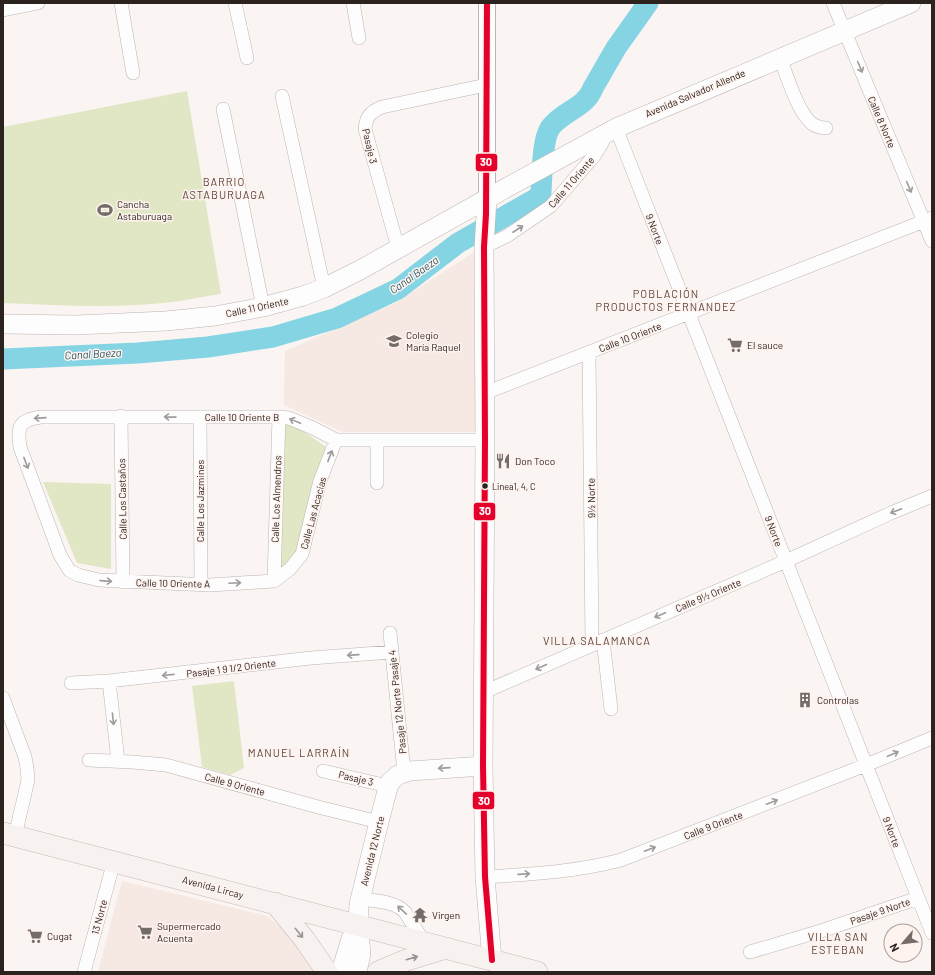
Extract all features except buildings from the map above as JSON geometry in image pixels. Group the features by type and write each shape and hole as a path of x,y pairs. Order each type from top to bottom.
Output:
{"main road":[{"name":"Avenida Salvador Allende","path":"487,206 506,188 611,130 911,3"},
{"path":"487,206 485,241 483,766 485,877 492,960"},
{"name":"Calle 11 Oriente","path":"3,324 70,325 145,323 190,319 263,307 303,296 324,288 398,248 487,206"},
{"path":"395,779 483,766"},
{"name":"Avenida 12 Norte","path":"357,972 361,953 358,925 361,899 379,822 395,779"},
{"name":"Avenida Lircay","path":"9,834 537,972"},
{"path":"275,903 305,940 327,972"},
{"name":"Avenida 12 Norte","path":"341,972 351,939 358,925"},
{"path":"378,972 404,961 446,948"}],"street":[{"path":"3,10 38,3"},
{"path":"121,3 134,73"},
{"path":"236,3 247,58"},
{"path":"353,3 359,38"},
{"path":"487,3 487,206"},
{"name":"Calle 8 Norte","path":"833,3 928,220 932,241"},
{"path":"780,58 791,88 802,110 812,124 826,128"},
{"name":"Pasaje 3","path":"398,248 365,129 366,120 369,114 382,107 486,85"},
{"path":"282,96 324,288"},
{"path":"223,109 263,307"},
{"name":"Calle 11 Oriente","path":"485,241 507,236 533,220 551,206 594,156 611,130"},
{"name":"9 Norte","path":"611,130 688,314 932,933"},
{"name":"Calle 10 Oriente","path":"485,393 928,220"},
{"name":"9½ Norte","path":"589,353 598,642 611,709"},
{"name":"Calle 10 Oriente B","path":"69,570 60,555 20,447 18,432 20,425 31,418 121,416 279,417 289,418 336,440 485,440"},
{"name":"Calle Los Castaños","path":"121,416 123,582"},
{"name":"Calle Los Jazmines","path":"200,417 201,584"},
{"name":"Calle Los Almendros","path":"276,580 279,417"},
{"name":"Calle Las Acacias","path":"276,580 290,570 302,554 320,481 336,440"},
{"path":"377,441 377,482"},
{"name":"Calle 9½ Oriente","path":"484,692 932,496"},
{"name":"Calle 10 Oriente A","path":"69,570 78,575 89,578 123,582 201,584 276,580"},
{"name":"Pasaje 12 Norte Pasaje 4","path":"390,633 392,652 395,779"},
{"name":"Pasaje 1 9 1/2 Oriente","path":"71,683 109,681 311,658 392,652"},
{"path":"109,681 118,761"},
{"path":"3,698 24,757 28,780 9,834"},
{"name":"Calle 9 Oriente","path":"485,877 570,871 621,860 932,738"},
{"name":"Calle 9 Oriente","path":"89,760 166,765 318,807 379,822"},
{"name":"Pasaje 3","path":"323,771 395,779"},
{"name":"13 Norte","path":"84,972 114,861"},
{"name":"Pasaje 9 Norte","path":"750,952 831,928 918,898"},
{"path":"361,899 394,905 400,908 405,912 424,942"}],"shaded area":[{"name":"Colegio María Raquel","path":"479,249 480,432 343,432 284,405 285,351 395,303"},
{"path":"122,881 267,916 288,934 308,959 315,972 98,972"}],"green space":[{"name":"Cancha Astaburuaga","path":"187,91 221,294 172,302 130,305 88,306 3,303 3,127"},
{"path":"276,423 293,424 329,449 301,546 276,575"},
{"path":"43,482 111,484 111,569 77,563"},
{"path":"234,681 244,768 230,775 202,767 192,686"}],"waterway":[{"name":"Canal Baeza","path":"3,359 138,353 208,347 273,337 337,318 398,289 458,243 537,198 541,192 545,141 550,128 561,117 579,105 590,95 616,48 648,3"}],"transit line":[{"name":"30","path":"487,3 486,214 484,247 485,440 483,766 485,877 492,960"}],"place":[{"name":"Cancha Astaburuaga","path":"105,210"},
{"name":"Colegio María Raquel","path":"394,341"},
{"name":"El sauce","path":"735,345"},
{"name":"Don Toco","path":"503,461"},
{"name":"Linea1, 4, C","path":"485,486"},
{"name":"Controlas","path":"805,700"},
{"name":"Virgen","path":"420,915"},
{"name":"Supermercado Acuenta","path":"145,932"},
{"name":"Cugat","path":"35,936"}],"district":[{"name":"BARRIO ASTABURUAGA","path":"224,188"},
{"name":"POBLACIÓN PRODUCTOS FERNANDEZ","path":"666,300"},
{"name":"VILLA SALAMANCA","path":"597,641"},
{"name":"MANUEL LARRAÍN","path":"299,753"},
{"name":"VILLA SAN ESTEBAN","path":"838,943"}]}
